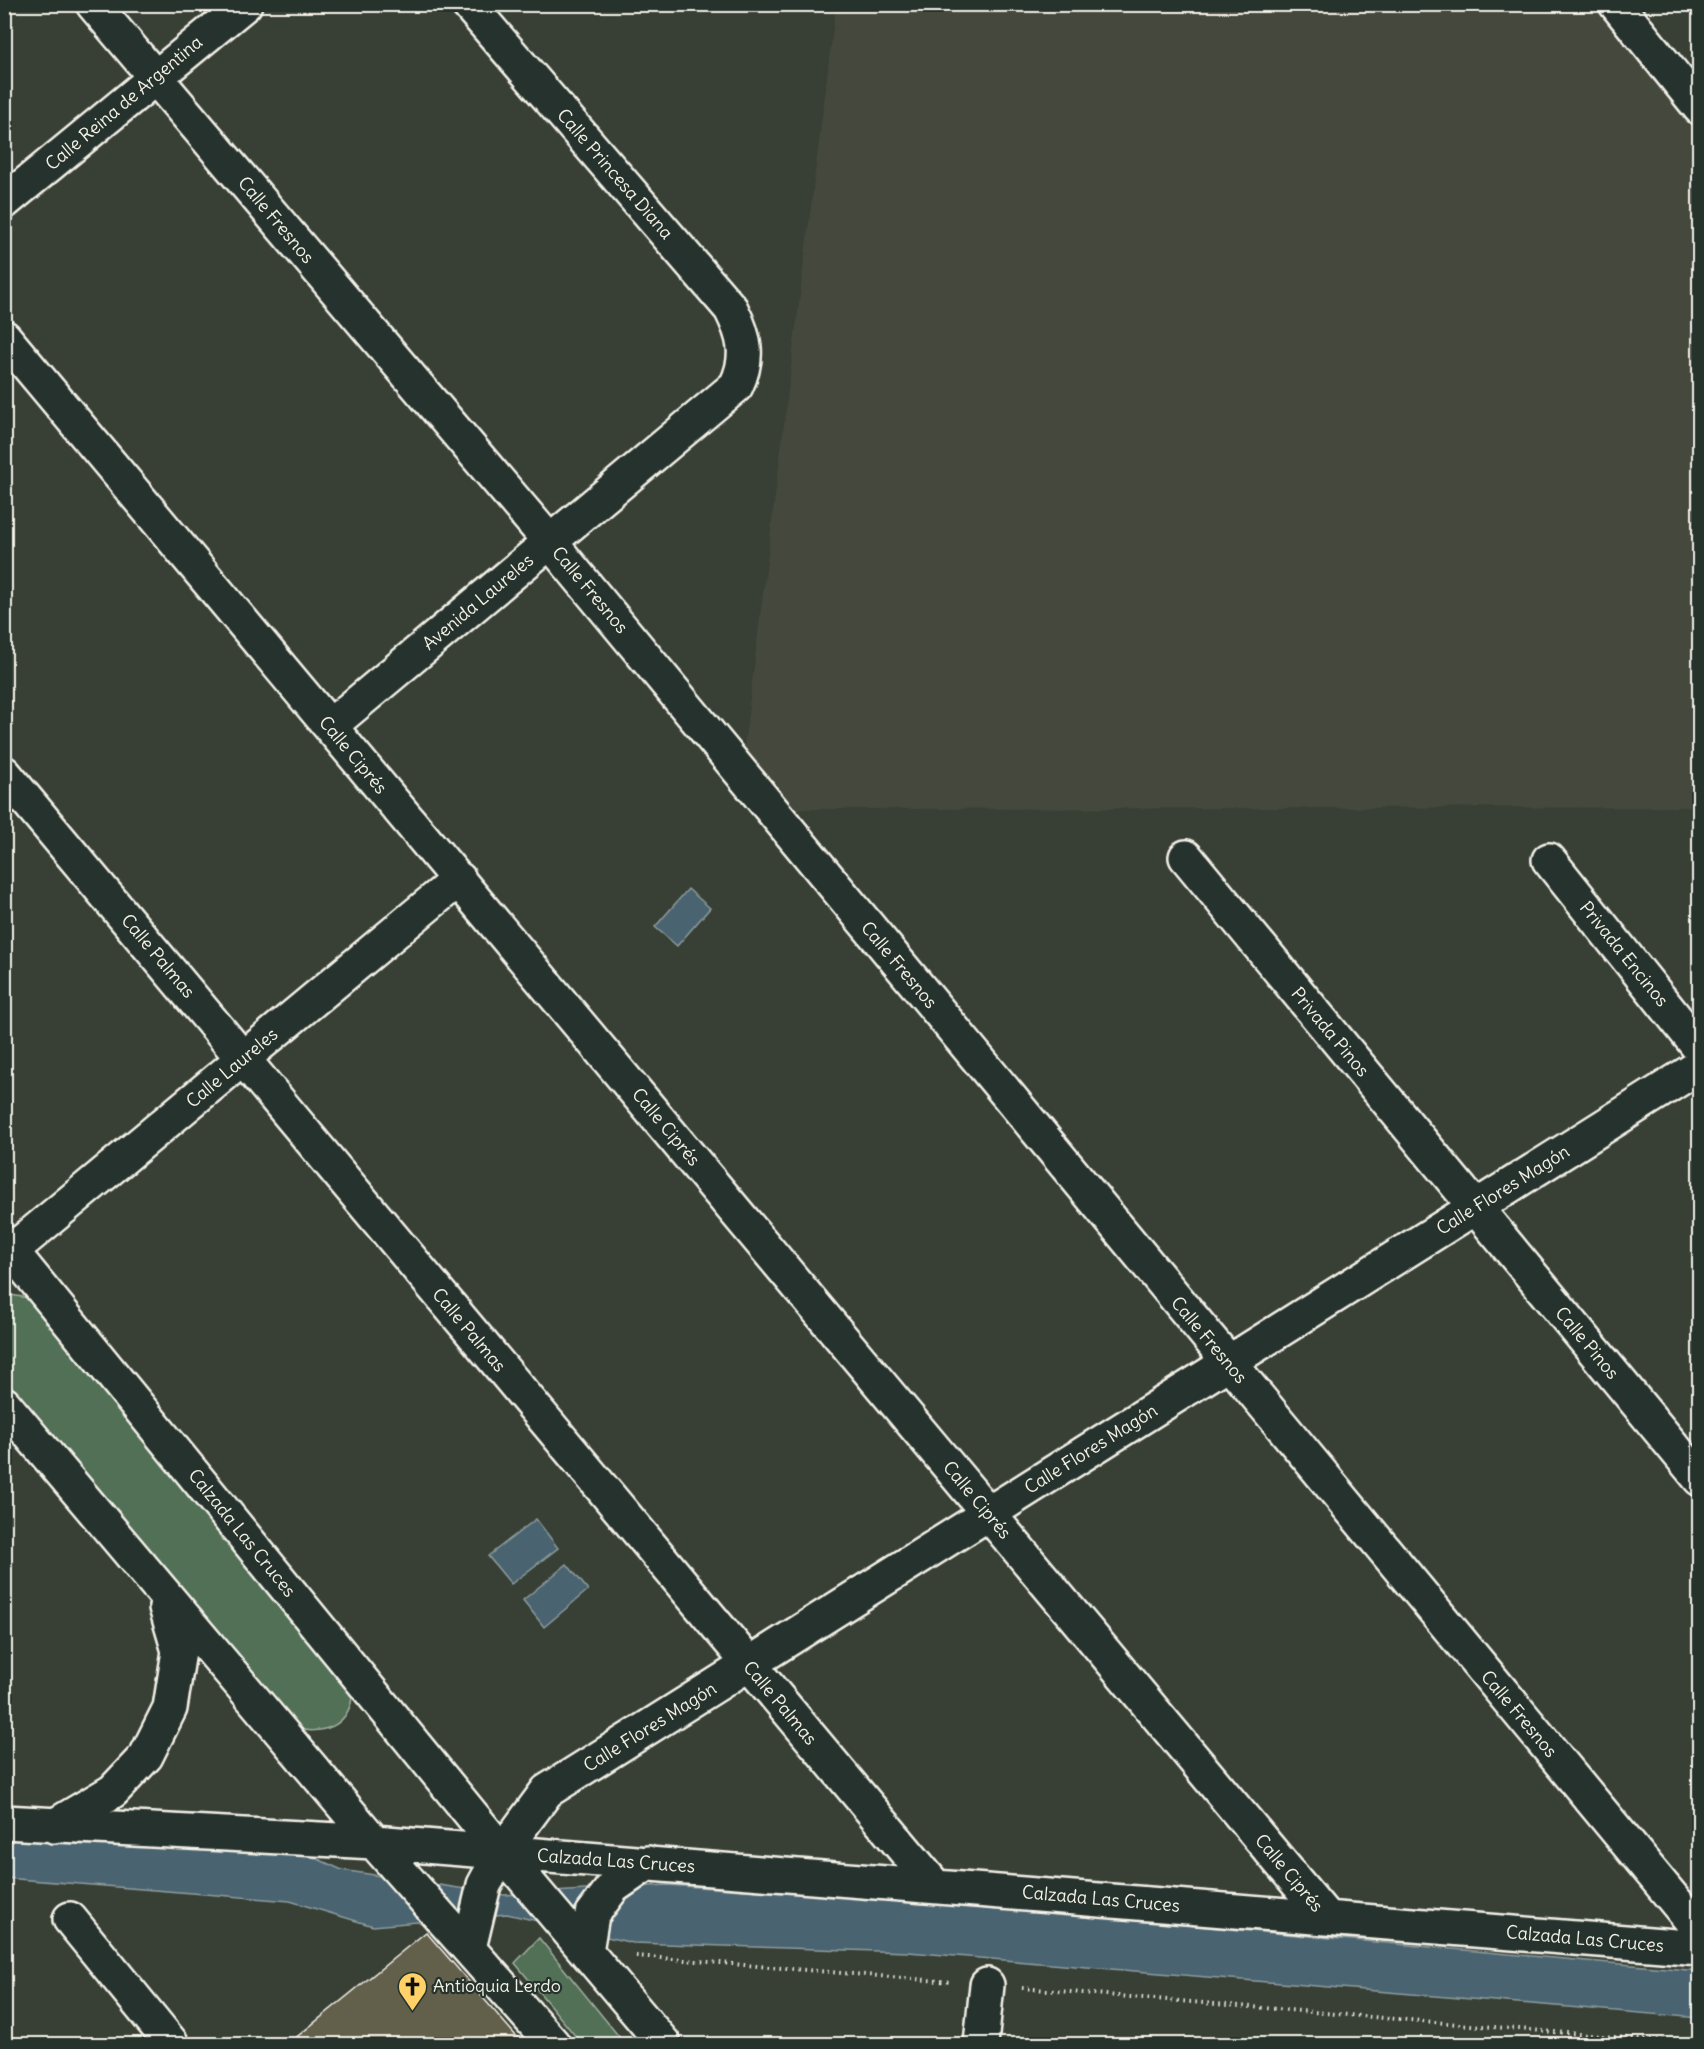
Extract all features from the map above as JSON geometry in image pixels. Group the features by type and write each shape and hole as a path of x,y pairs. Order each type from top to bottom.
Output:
{"street":[{"name":"Calle Fresnos","path":"93,4 550,542 1700,1931"},
{"name":"Calle Reina de Argentina","path":"4,202 244,4"},
{"name":"Calle Princesa Diana","path":"468,4 731,309 742,329 746,352"},
{"path":"1616,4 1700,108"},
{"name":"Calle Ciprés","path":"4,337 1326,1917"},
{"name":"Avenida Laureles","path":"330,726 736,386 744,370 746,352"},
{"name":"Calle Palmas","path":"4,773 244,1058 748,1666 934,1885"},
{"name":"Privada Pinos","path":"1186,857 1475,1207"},
{"name":"Privada Encinos","path":"1549,860 1700,1049"},
{"name":"Calle Laureles","path":"7,1250 244,1058 459,879"},
{"name":"Calle Flores Magón","path":"469,1948 484,1885 502,1852 548,1791 1700,1066"},
{"name":"Calle Pinos","path":"1475,1207 1700,1479"},
{"name":"Calzada Las Cruces","path":"7,1250 502,1852 664,2044"},
{"path":"4,1404 162,1594 374,1842 553,2044"},
{"path":"54,1826 113,1791 146,1756 170,1708 179,1651 162,1594"},
{"name":"Calzada Las Cruces","path":"4,1822 374,1842 1700,1948"},
{"path":"586,1951 592,1915 613,1887 648,1863"},
{"path":"70,1919 172,2044"},
{"path":"981,2044 987,1985"}],"path":[{"path":"586,1951 1700,2044"}],"shaded area":[{"path":"836,5 1636,5 1699,85 1699,807 786,809 743,756"}],"green space":[{"path":"5,1296 35,1299 350,1678 351,1703 342,1720 319,1730 292,1728 5,1383"},
{"path":"539,1938 625,2044 582,2044 515,1963"}],"water":[{"path":"688,889 710,908 677,946 655,927"},
{"path":"536,1519 558,1548 511,1584 488,1556"},
{"path":"567,1564 588,1590 544,1627 523,1600"},
{"path":"4,1830 236,1846 309,1855 342,1870 504,1895 667,1885 916,1901 1699,1971 1699,2018 908,1952 633,1943 507,1914 373,1926 290,1901 5,1878"}],"building":[{"name":"Antioquia Lerdo","path":"426,1932 523,2044 288,2044"}],"place":[{"name":"Antioquia Lerdo","path":"412,2012"}]}
